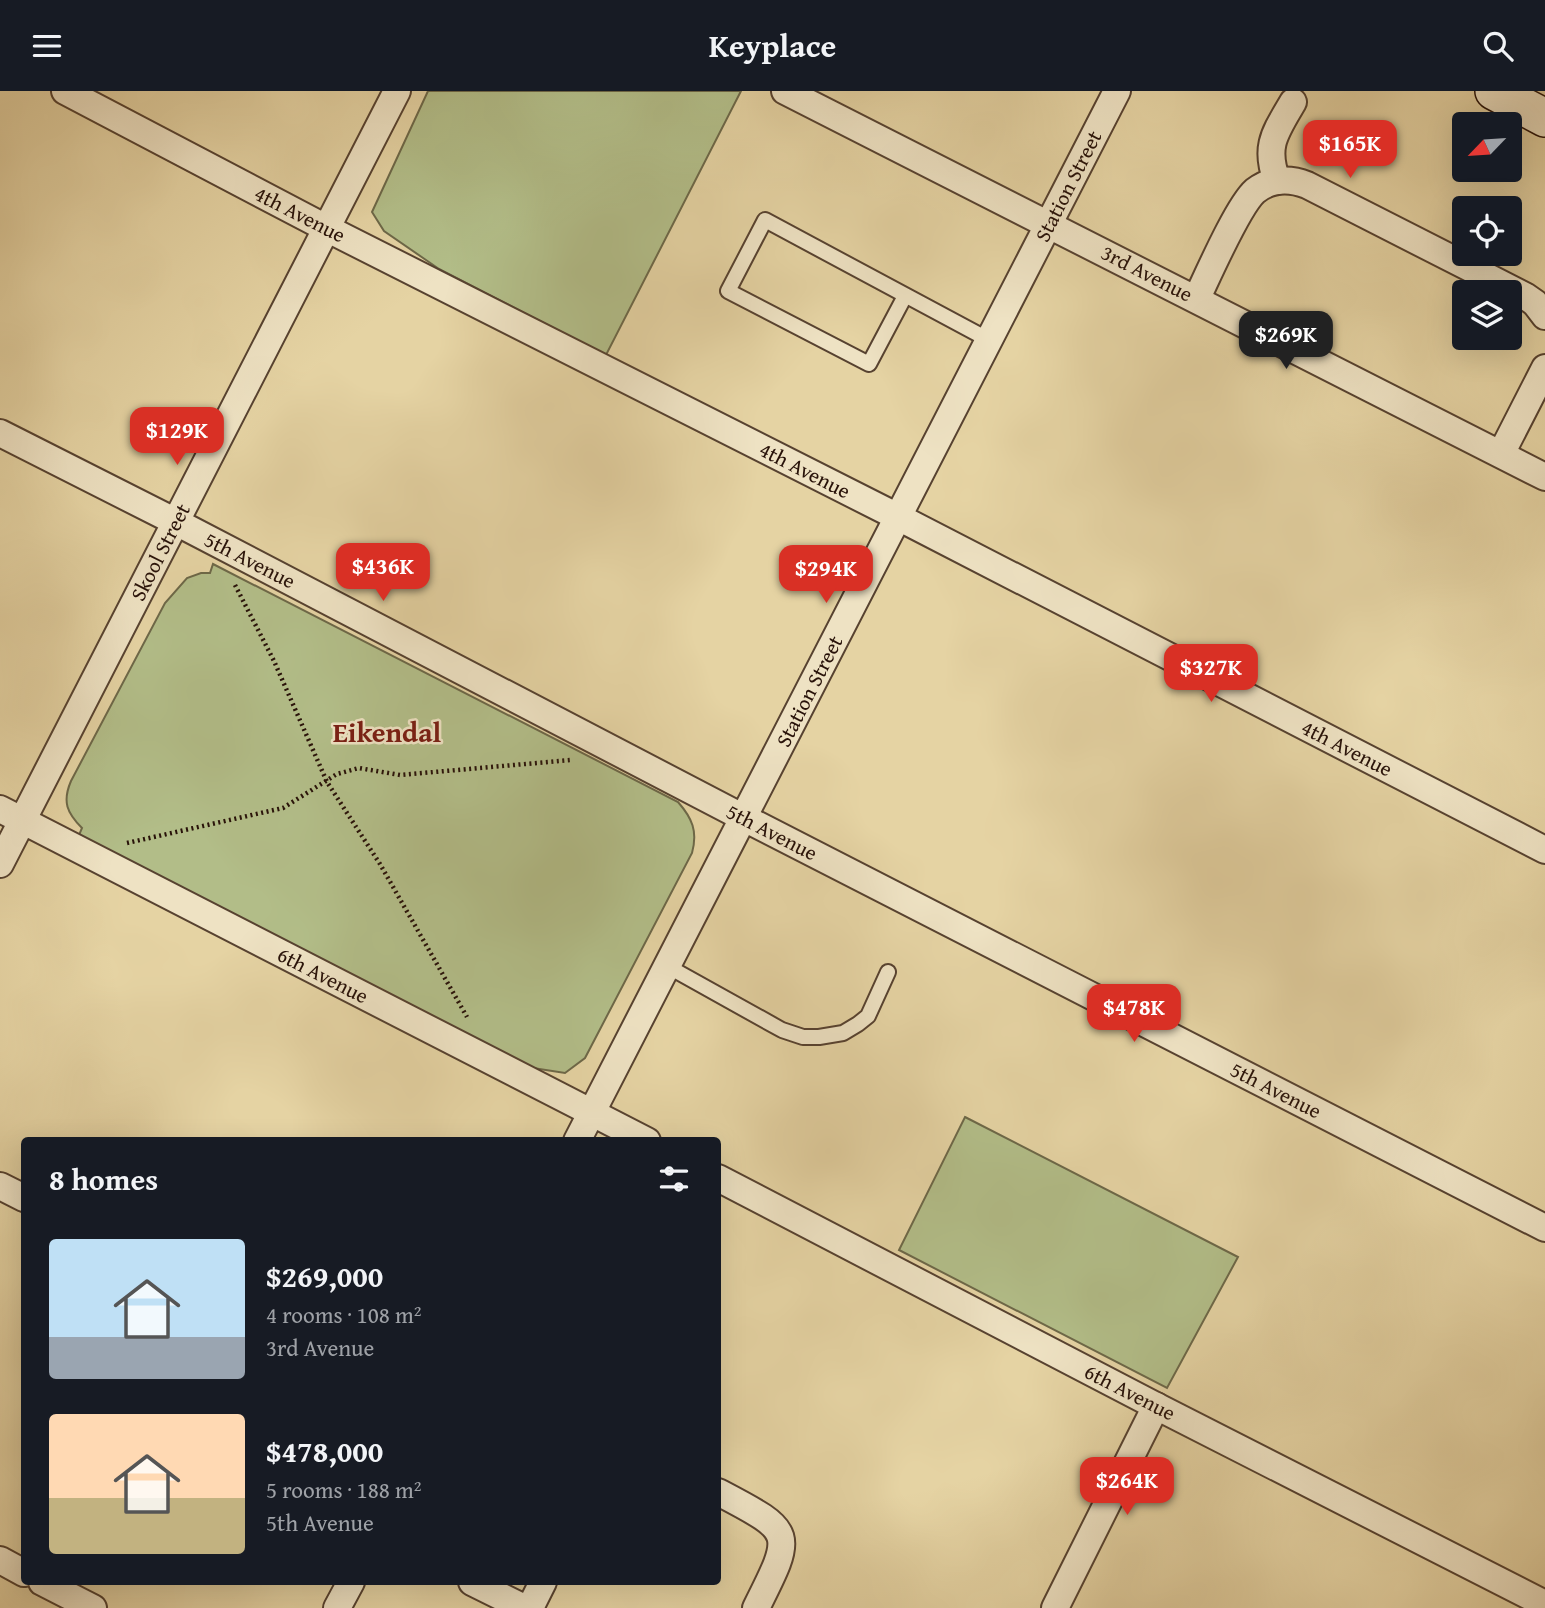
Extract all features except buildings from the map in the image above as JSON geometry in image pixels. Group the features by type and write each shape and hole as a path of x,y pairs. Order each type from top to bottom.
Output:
{"main road":[{"path":"1494,91 1545,118"}],"street":[{"name":"4th Avenue","path":"65,91 326,228 898,517 1545,850"},
{"name":"Skool Street","path":"0,864 11,815 176,522 397,91"},
{"name":"3rd Avenue","path":"785,91 1545,477"},
{"name":"Station Street","path":"579,1137 1117,91"},
{"path":"1277,181 1270,162 1270,149 1274,135 1293,102"},
{"path":"1196,299 1246,201 1255,191 1277,181 1297,181 1525,296 1535,303 1545,316"},
{"path":"1501,454 1545,368"},
{"name":"5th Avenue","path":"0,433 1545,1228"},
{"name":"6th Avenue","path":"11,815 639,1137"},
{"name":"6th Avenue","path":"721,1180 1156,1406 1545,1604"},
{"path":"0,1186 21,1196"},
{"path":"1055,1608 1156,1406"},
{"path":"721,1494 763,1515 778,1529 782,1550 780,1560 756,1608"},
{"path":"0,1560 21,1571"},
{"path":"49,1585 93,1608"},
{"path":"337,1608 349,1585"},
{"path":"478,1585 524,1608"},
{"path":"530,1608 542,1585"}],"lane":[{"path":"905,296 869,365 728,291 765,220 989,340"},
{"path":"667,966 782,1030 803,1037 843,1033 858,1024 868,1016 888,972"}],"path":[{"path":"244,557 234,584 274,661 327,782 380,864 475,1030 472,1051"},
{"path":"103,862 114,846 283,808 337,774 359,768 400,775 586,759 600,743"}],"green space":[{"path":"428,91 741,91 606,355 439,269 384,231 372,212"},
{"path":"213,564 678,802 687,814 694,831 692,853 585,1058 565,1073 533,1068 79,835 82,828 70,812 67,801 71,781 165,603 187,578 210,573"},
{"path":"965,1117 1238,1257 1167,1388 899,1250"}],"district":[{"name":"Eikendal","path":"387,731"}]}
